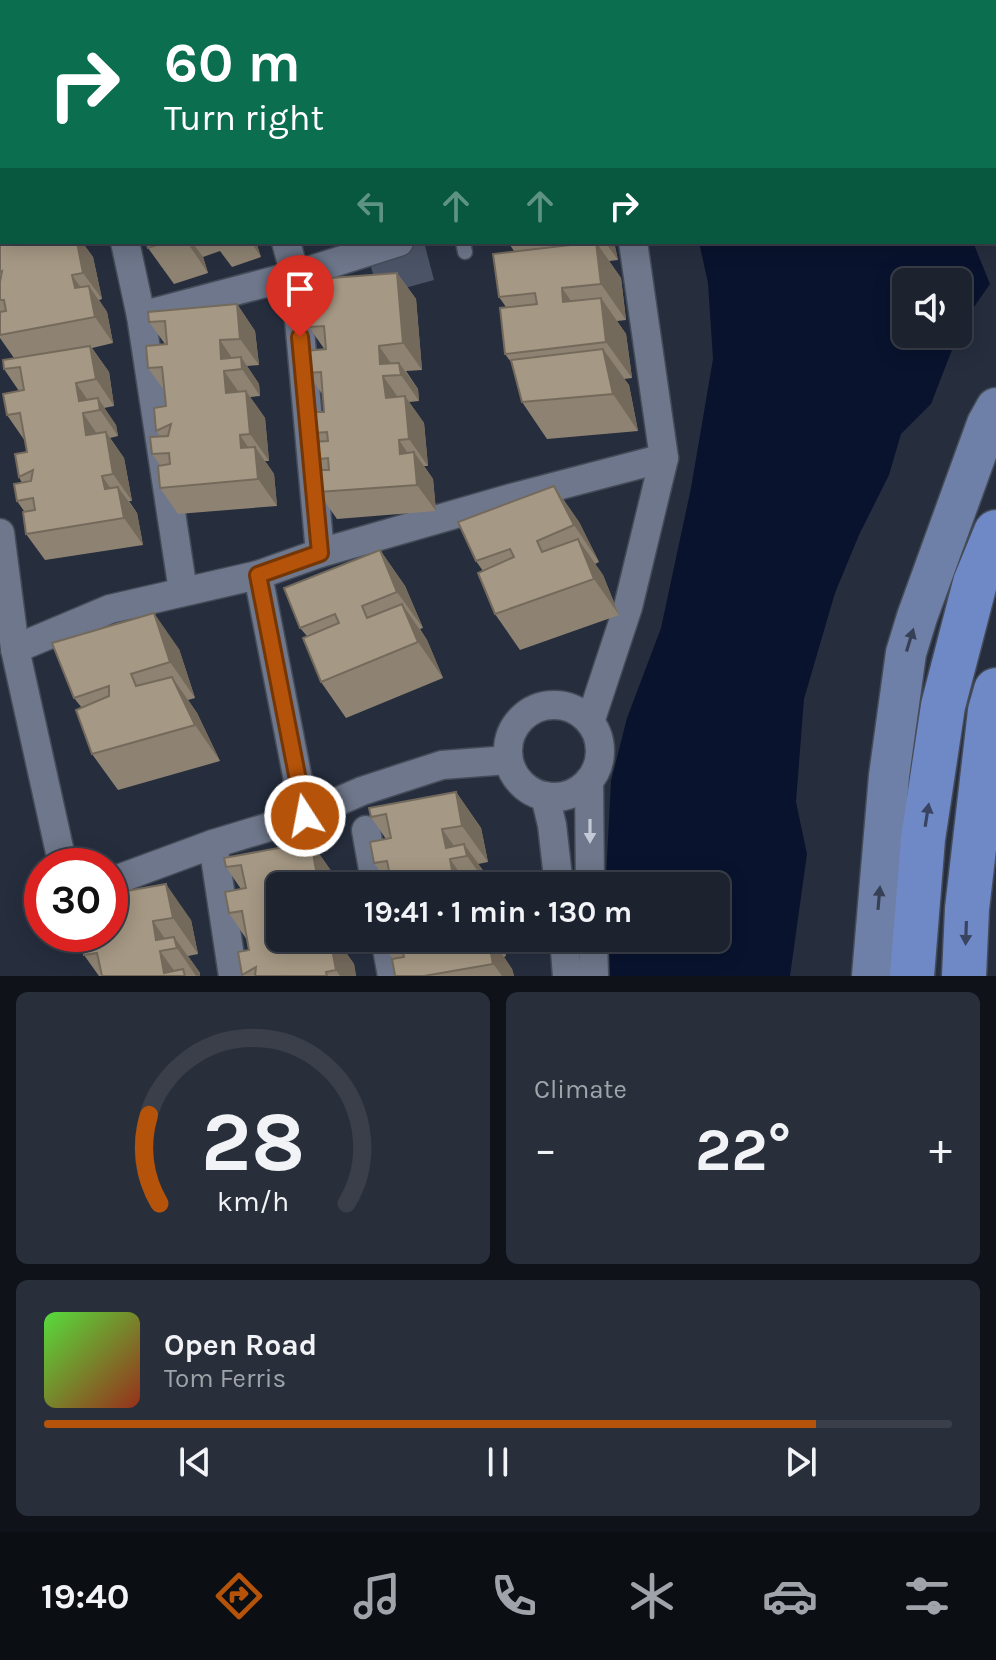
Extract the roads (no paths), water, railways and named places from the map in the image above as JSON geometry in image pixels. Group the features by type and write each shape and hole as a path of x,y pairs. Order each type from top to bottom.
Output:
{"main road":[{"path":"912,976 923,839 943,706 975,583 996,532"},
{"path":"964,976 967,909 990,711 996,690"}],"street":[{"path":"125,244 141,316 183,591"},
{"path":"287,244 295,275 320,553"},
{"path":"141,316 295,275 393,244"},
{"path":"590,722 628,607 664,458 633,244"},
{"path":"872,976 889,776 906,653 987,424 996,408"},
{"path":"15,649 110,609 258,575 320,553 664,458"},
{"path":"0,533 15,649 59,848"},
{"path":"258,575 305,816"},
{"path":"549,705 564,706 590,722 597,735 600,751 597,767 589,781 569,794 545,796 532,791 521,784 508,760 507,745 512,730 521,718 534,709 549,705"},
{"path":"128,875 213,844 305,816 362,791 442,765 508,760"},
{"path":"589,781 590,872"},
{"path":"545,796 557,872"},
{"path":"366,830 374,872"},
{"path":"213,844 233,976"},
{"path":"388,952 392,976"},
{"path":"565,952 567,976"},
{"path":"593,952 594,976"}],"water":[{"path":"699,244 974,244 990,284 972,310 972,268 892,268 892,348 953,348 931,404 901,434 889,475 835,593 804,699 796,802 807,854 790,976 610,976 609,952 730,952 730,872 607,872 611,781 627,718 661,628 691,488 713,359 708,283"}]}
